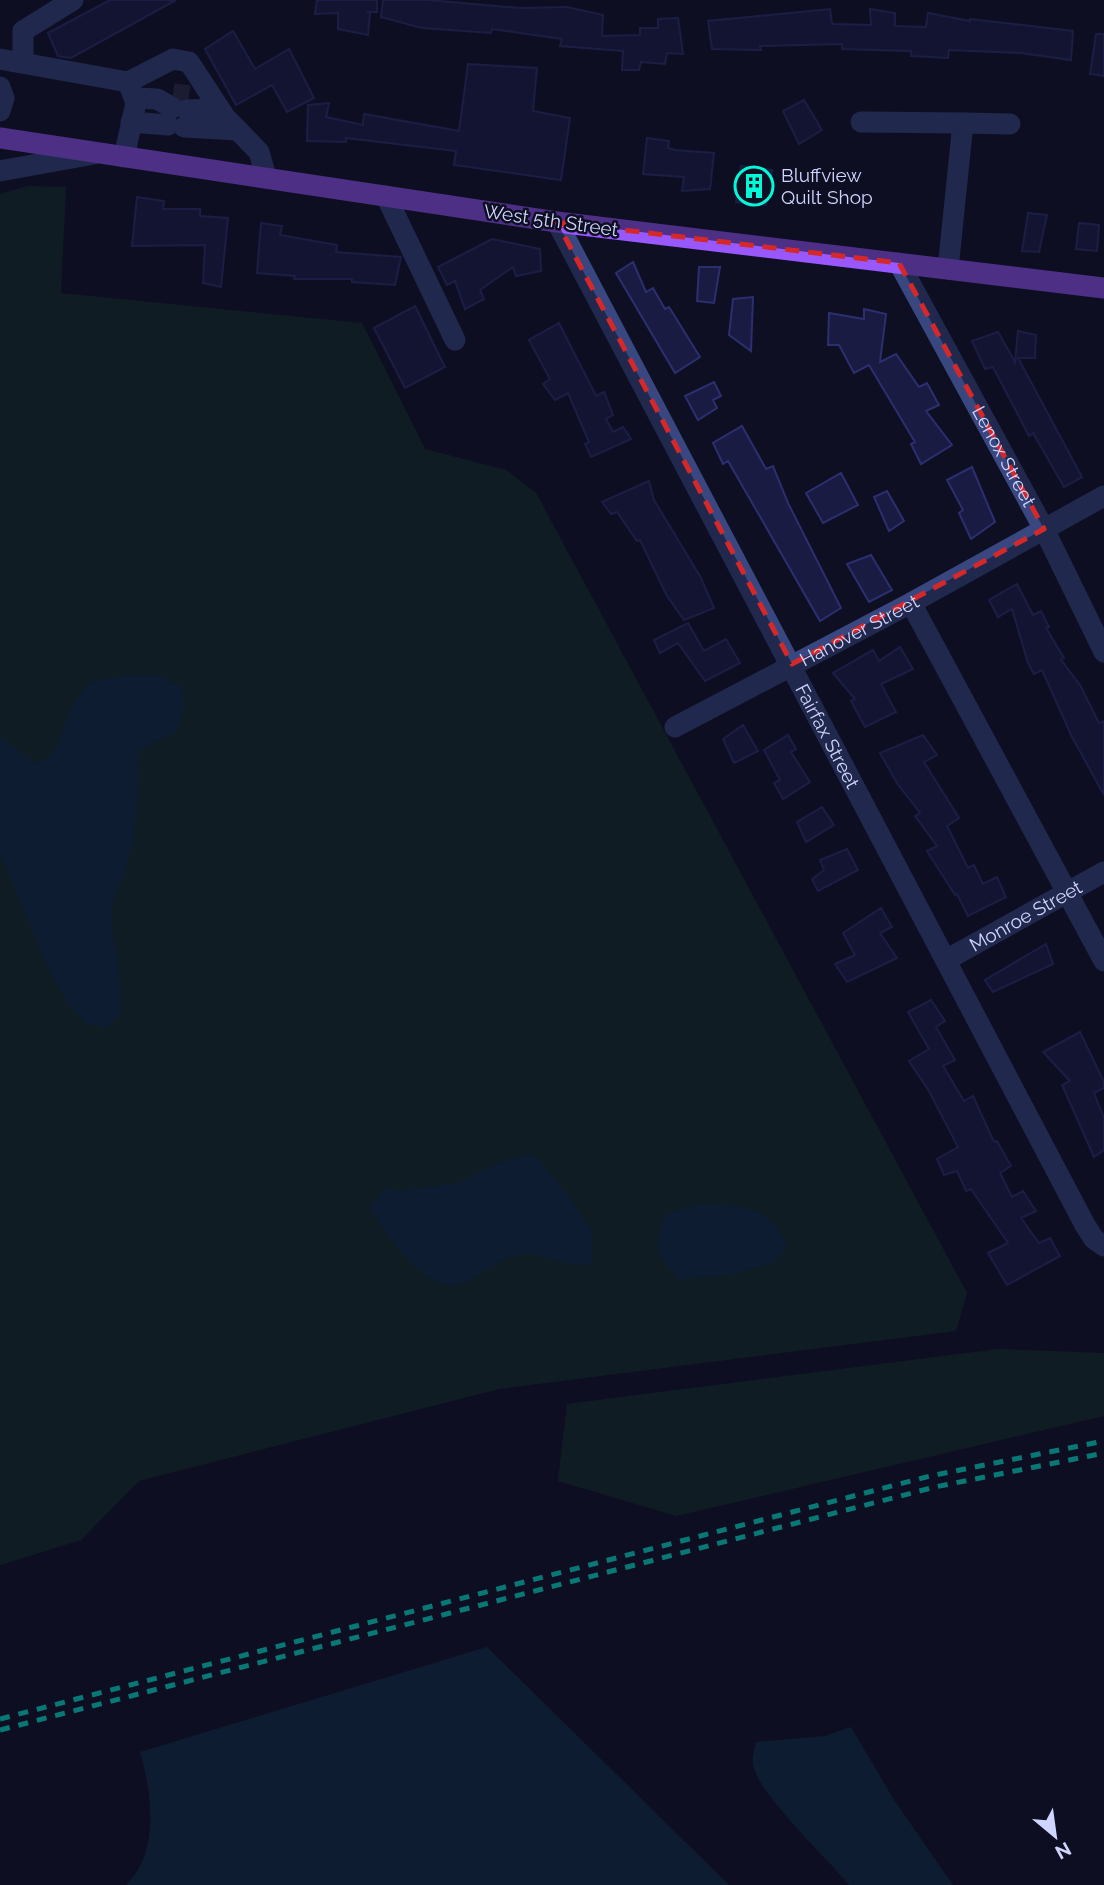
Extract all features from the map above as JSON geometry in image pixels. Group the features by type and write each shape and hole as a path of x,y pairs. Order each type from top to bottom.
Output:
{"main road":[{"name":"West 5th Street","path":"0,138 557,222 1104,288"}],"street":[{"path":"23,61 23,31 73,0"},
{"path":"131,122 166,104 180,58 189,62 215,103 259,152 266,177"},
{"path":"0,59 23,61 166,104 238,130"},
{"path":"0,87 4,98 0,111"},
{"path":"131,122 166,104 215,103"},
{"path":"124,157 131,122"},
{"path":"861,122 1010,124"},
{"path":"948,269 963,123"},
{"path":"0,171 101,153"},
{"path":"386,196 455,340"},
{"name":"Fairfax Street","path":"557,222 1085,1225 1094,1239 1104,1246"},
{"name":"Lenox Street","path":"899,263 1044,529 1104,652"},
{"name":"Hanover Street","path":"674,727 911,603 1104,496"},
{"path":"911,603 1104,961"},
{"name":"Monroe Street","path":"946,960 1104,872"}],"highlighted area":[{"path":"557,222 899,263 1044,529 792,664"}],"green space":[{"path":"28,186 66,187 61,293 362,323 425,449 506,470 536,493 967,1293 956,1331 499,1389 139,1481 81,1540 0,1565 0,194"},
{"path":"998,1349 1104,1353 1104,1416 676,1516 558,1481 567,1404"}],"water":[{"path":"159,675 182,687 183,709 177,731 138,751 134,832 128,864 116,892 112,918 120,987 120,1015 106,1028 87,1024 68,1003 52,977 0,854 0,737 35,763 44,760 55,749 70,711 89,682 122,676"},
{"path":"533,1154 561,1186 592,1230 591,1264 573,1264 536,1255 518,1255 503,1260 460,1284 446,1285 433,1280 408,1259 370,1208 384,1188 403,1191 457,1183 503,1161"},
{"path":"702,1204 753,1210 771,1222 787,1246 777,1261 734,1274 680,1280 661,1256 659,1234 666,1213"},
{"path":"487,1647 729,1885 126,1885 137,1872 149,1840 150,1804 140,1752"},
{"path":"851,1727 894,1800 953,1885 849,1885 766,1791 753,1764 756,1742 825,1736"}],"building":[{"path":"110,0 176,0 71,58 58,56 48,33"},
{"path":"317,0 377,0 377,12 367,12 370,13 368,35 338,29 338,13 315,14"},
{"path":"383,0 428,0 520,8 567,7 603,15 602,36 640,35 640,28 658,28 658,19 678,18 683,54 667,53 665,64 641,62 639,70 622,70 623,51 560,46 562,39 492,29 491,33 422,28 381,17"},
{"path":"830,9 832,24 871,25 870,9 895,13 895,26 926,27 928,13 970,21 1073,31 1071,60 1021,53 949,50 948,58 911,56 911,51 842,49 842,44 760,46 761,50 712,49 708,21"},
{"path":"233,31 255,69 289,49 314,98 287,112 272,85 236,105 205,49"},
{"path":"1096,34 1104,34 1104,76 1090,74"},
{"path":"468,64 537,68 533,111 570,118 561,180 454,165 456,151 346,138 346,142 307,141 308,105 329,103 326,117 363,125 364,114 459,131"},
{"path":"804,100 822,130 799,144 783,111"},
{"path":"647,138 669,141 668,148 675,150 714,153 710,189 682,191 684,177 643,174"},
{"name":"Bluffview Quilt Shop","path":"741,166 772,170 766,205 736,202"},
{"path":"137,197 164,201 163,209 200,209 200,216 228,218 221,287 203,283 205,245 132,246"},
{"path":"1028,213 1047,215 1039,252 1022,251"},
{"path":"261,223 282,226 280,235 337,245 336,252 401,257 395,285 352,282 352,279 294,279 295,276 257,273"},
{"path":"1079,223 1099,225 1097,251 1076,249"},
{"path":"492,239 540,249 541,271 516,276 513,267 480,290 484,299 465,309 455,281 447,285 438,267"},
{"path":"633,262 646,292 653,288 665,309 669,307 700,357 675,373 616,273"},
{"path":"699,267 720,267 714,303 697,301"},
{"path":"753,297 751,351 729,335 733,299"},
{"path":"415,306 445,367 405,388 374,328"},
{"path":"864,309 886,314 880,362 896,354 919,387 927,383 939,405 926,411 952,445 921,464 911,444 915,442 869,365 854,373 839,345 828,345 829,313 864,319"},
{"path":"559,323 596,396 604,392 613,415 606,419 613,432 623,427 631,439 591,457 585,444 589,442 568,393 555,400 543,384 550,379 529,340"},
{"path":"1018,331 1036,335 1035,358 1018,358 1082,477 1064,487 1033,433 1029,436 993,367 985,369 972,341 998,332 1015,362"},
{"path":"714,382 721,396 713,400 717,408 698,420 685,396"},
{"path":"742,426 766,469 773,466 788,503 841,608 820,621 728,461 723,464 713,443"},
{"path":"972,467 995,522 971,539 959,513 963,510 947,480"},
{"path":"841,473 858,505 823,523 806,493"},
{"path":"649,481 654,500 701,578 714,608 684,620 667,596 640,540 637,541 617,512 611,514 602,502"},
{"path":"887,491 904,521 889,531 874,497"},
{"path":"871,555 892,590 869,602 847,564"},
{"path":"1017,584 1033,615 1041,611 1049,627 1046,628 1064,658 1061,660 1080,685 1099,723 1104,721 1104,795 1072,737 1042,670 1034,674 1028,663 1012,609 998,617 989,600"},
{"path":"688,623 704,651 726,639 740,663 705,681 678,643 660,653 654,640"},
{"path":"900,647 913,669 881,684 896,712 865,727 851,701 855,699 833,673 873,650 879,661"},
{"path":"743,725 758,751 734,763 723,739"},
{"path":"788,735 796,749 791,752 810,782 783,799 774,783 780,780 764,750"},
{"path":"923,735 937,755 924,762 959,818 947,826 968,868 974,865 983,884 997,877 1006,897 968,916 957,894 955,895 927,851 937,846 915,816 920,813 897,783 880,753"},
{"path":"822,807 834,825 806,842 797,822"},
{"path":"847,849 858,870 818,891 812,879 824,870 820,860"},
{"path":"881,908 892,927 880,933 897,958 847,982 835,964 855,955 843,933"},
{"path":"1046,944 1053,964 993,992 985,980"},
{"path":"931,1000 945,1021 936,1027 955,1060 943,1066 964,1101 973,1096 994,1142 997,1141 1011,1166 1000,1173 1012,1197 1023,1191 1036,1211 1021,1218 1039,1243 1050,1238 1060,1256 1007,1285 988,1253 1008,1243 971,1189 966,1191 957,1171 944,1175 937,1159 958,1147 929,1091 909,1061 929,1049 908,1012"},
{"path":"1080,1032 1104,1082 1104,1088 1094,1093 1104,1118 1104,1150 1094,1157 1062,1085 1070,1081 1043,1052"}],"tunnel":[{"path":"173,94 189,96"}],"railway":[{"path":"0,1719 930,1476 1104,1441"},
{"path":"0,1730 935,1487 1104,1453"}],"place":[{"name":"Bluffview Quilt Shop","path":"754,186"}]}
